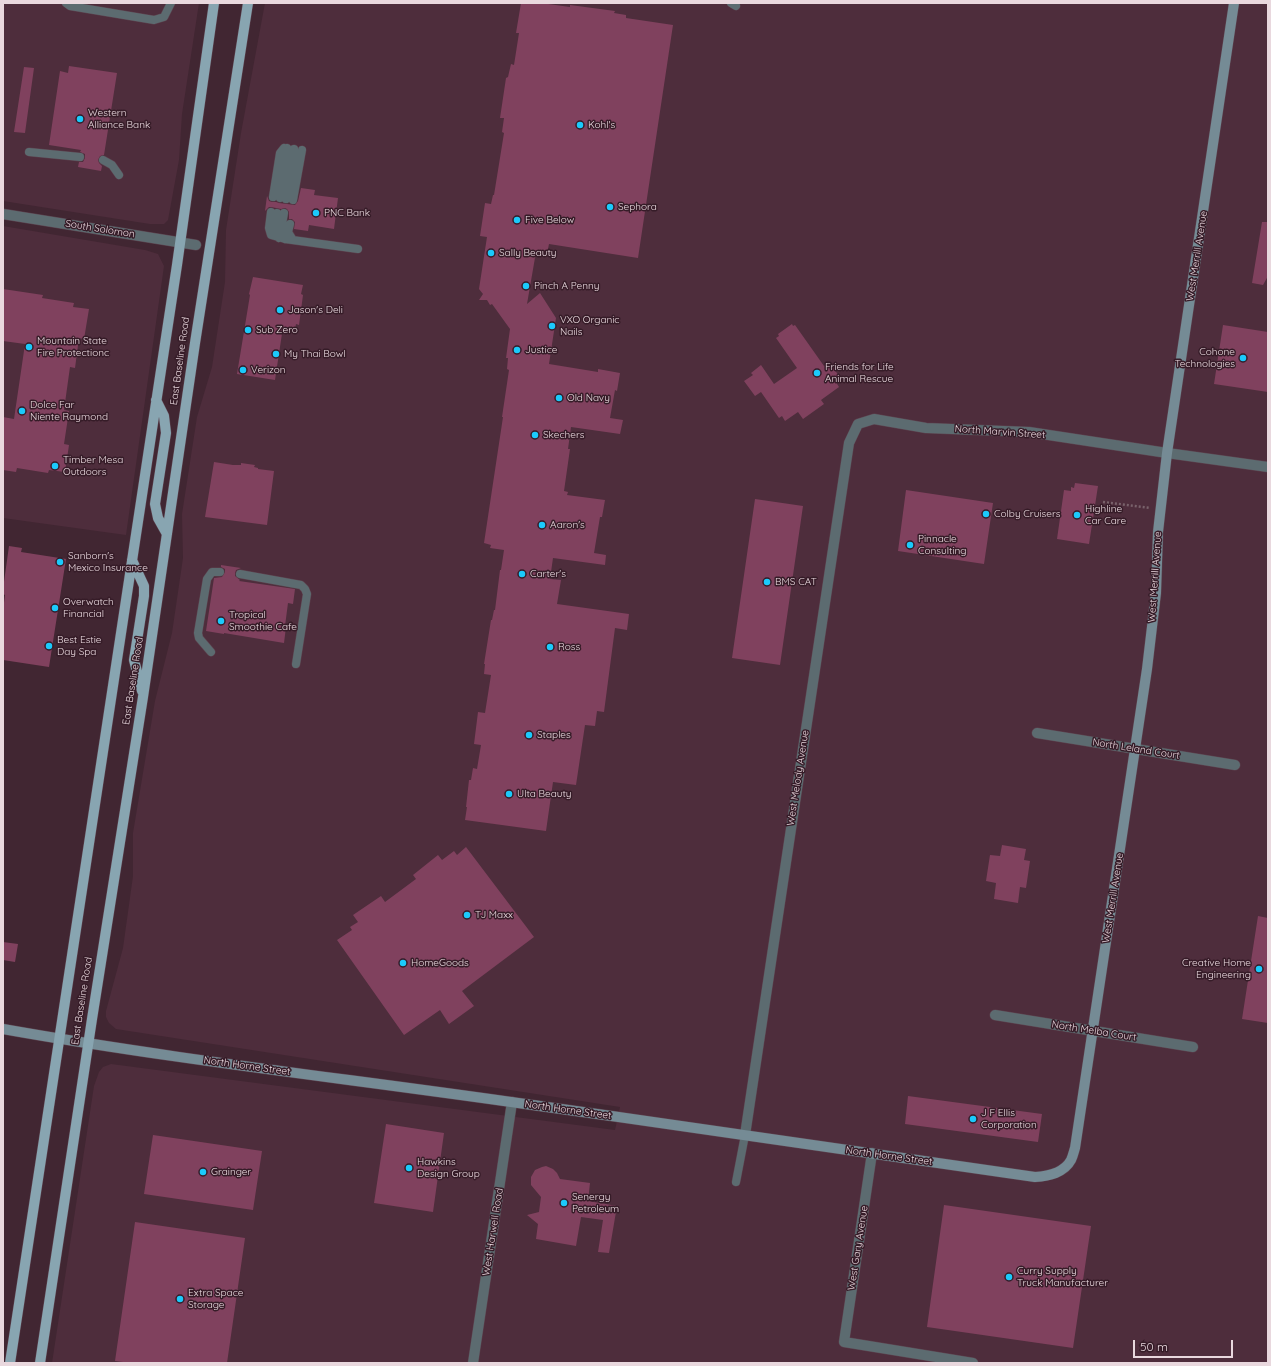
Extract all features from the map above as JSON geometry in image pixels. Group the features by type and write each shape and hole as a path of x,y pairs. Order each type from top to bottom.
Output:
{"main road":[{"name":"East Baseline Road","path":"10,1363 180,242 214,3"},
{"name":"East Baseline Road","path":"40,1363 88,1043 143,697 205,275 248,3"},
{"path":"156,400 164,416 166,433 155,504 158,518 167,534"},
{"path":"132,560 144,586 144,596 134,660 143,697"}],"street":[{"name":"West Merrill Avenue","path":"1062,1170 1071,1160 1075,1148 1147,669 1156,593 1158,532 1167,453 1234,3"},
{"name":"South Solomon","path":"3,214 196,245"},
{"name":"North Marvin Street","path":"858,424 874,419 926,428 1029,432 1268,467"},
{"name":"West Melody Avenue","path":"745,1135 849,443 858,424"},
{"name":"North Leland Court","path":"1037,733 1235,765"},
{"name":"North Melba Court","path":"995,1016 1193,1047"},
{"name":"North Horne Street","path":"3,1029 58,1039 1035,1177 1050,1176 1062,1170"},
{"name":"West Harwell Road","path":"473,1363 512,1102"},
{"name":"West Gary Avenue","path":"872,1153 844,1342 973,1363"}],"lane":[{"path":"66,3 70,6 154,20 164,17 171,3"},
{"path":"283,199 292,149 283,199"},
{"path":"29,152 80,157"},
{"path":"103,160 112,166 119,176"},
{"path":"286,239 281,230 277,213 269,228 271,235 286,239 358,249"},
{"path":"286,239 290,224"},
{"path":"211,652 199,638 198,633 207,579 212,572 220,572"},
{"path":"240,574 300,585 305,589 307,594 296,664"},
{"path":"736,1182 745,1135"}],"path":[{"path":"1103,502 1160,510"}],"shaded area":[{"path":"3,3 199,3 182,114 179,160 168,220 164,224 150,224 3,201"},
{"path":"265,3 1268,3 1268,1363 52,1363 94,1086 99,1072 103,1067 111,1064 615,1130 620,1107 116,1029 109,1023 106,1017 106,1011 123,948 133,876 133,833 155,701 172,633 183,558 182,514 197,417 212,367 225,282 226,230 241,133"},
{"path":"3,226 145,250 158,254 164,266 126,535 3,518"}],"building":[{"path":"521,3 541,3 570,7 570,5 615,11 614,13 626,15 626,18 673,25 638,258 549,244 547,254 536,252 527,304 540,293 556,318 549,364 598,372 598,369 620,373 610,418 623,420 620,434 571,427 568,449 570,449 564,491 568,492 567,495 605,500 602,517 600,517 594,553 606,555 605,565 553,558 550,579 561,580 557,604 629,614 627,630 615,628 604,712 597,711 595,726 585,725 576,785 553,782 546,831 465,820 469,780 471,780 473,768 477,769 481,745 474,744 478,712 485,713 491,675 484,674 484,664 491,620 495,610 504,550 490,548 491,545 484,543 509,370 507,369 508,358 506,358 510,329 492,304 490,305 487,300 479,300 483,294 479,289 487,237 480,236 485,203 491,204 494,195 504,133 502,132 504,118 500,118 506,78 508,77 511,64 514,65 519,33 516,33"},
{"name":"Western Alliance Bank","path":"69,66 117,73 104,155 100,156 98,160 102,166 101,171 78,167 79,162 83,162 85,158 85,154 80,152 81,150 49,145 60,71 68,73"},
{"path":"24,67 34,68 25,133 14,132"},
{"name":"PNC Bank","path":"301,188 315,190 314,195 338,198 334,229 309,225 308,231 294,229 295,222 292,219 289,219 289,212 287,209 269,207 265,211 267,196 269,201 272,202 295,205 298,201"},
{"path":"1262,222 1268,222 1268,276 1263,285 1252,283"},
{"path":"253,277 303,285 299,325 296,324 295,329 283,327 275,380 237,374"},
{"path":"3,289 43,295 42,298 74,303 73,307 89,309 84,339 79,338 75,368 70,367 64,410 69,411 64,444 69,445 65,472 49,470 48,473 17,468 16,472 3,470 3,417 14,419 25,344 3,341"},
{"name":"Friends for Life Animal Rescue","path":"792,324 793,326 795,325 824,366 829,362 839,376 834,379 839,387 821,400 824,404 803,419 798,412 785,421 782,416 779,418 761,392 755,396 744,381 753,375 751,373 761,365 774,384 797,368 776,338 779,336 778,334"},
{"name":"Cohone Technologies","path":"1223,325 1268,332 1268,392 1214,384"},
{"path":"214,462 233,465 241,465 241,463 255,465 254,467 258,469 274,471 267,525 205,517"},
{"name":"Highline Car Care","path":"1075,483 1098,486 1089,544 1057,539 1064,490 1071,491 1071,487 1074,488"},
{"path":"906,490 993,503 984,564 898,551"},
{"name":"BMS CAT","path":"755,499 803,506 780,665 732,658"},
{"path":"9,546 22,548 21,552 66,559 49,667 3,660 3,610 5,595 3,594 3,589"},
{"path":"221,565 241,568 236,570 235,573 235,576 240,580 239,581 295,589 293,604 288,603 284,643 206,631 214,578 222,577 225,572 225,569 221,567"},
{"path":"1002,845 1026,849 1024,860 1030,861 1026,888 1020,887 1018,903 994,899 996,883 986,881 990,855 1000,856"},
{"path":"466,847 534,937 462,991 474,1006 449,1024 440,1010 404,1035 337,940 352,930 350,927 358,922 353,915 381,896 385,902 416,879 413,875 438,855 442,860 454,851 457,855"},
{"name":"Creative Home Engineering","path":"1258,916 1268,918 1268,1023 1242,1019"},
{"path":"3,942 18,944 15,962 3,960"},
{"name":"J F Ellis Corporation","path":"908,1096 1042,1114 1038,1142 905,1124"},
{"name":"Hawkins Design Group","path":"386,1124 444,1133 433,1212 374,1203"},
{"name":"Grainger","path":"153,1135 262,1151 253,1210 144,1194"},
{"name":"Senergy Petroleum","path":"546,1166 553,1169 560,1179 590,1183 588,1201 617,1206 609,1253 598,1252 603,1220 581,1217 576,1246 536,1239 538,1224 527,1215 539,1212 541,1197 531,1185 531,1177 535,1170"},
{"name":"Curry Supply Truck Manufacturer","path":"944,1205 1091,1226 1073,1348 927,1327"},
{"name":"Extra Space Storage","path":"135,1222 245,1238 227,1363 131,1363 115,1361"}],"place":[{"name":"Western Alliance Bank","path":"80,119"},
{"name":"Kohl's","path":"580,125"},
{"name":"Sephora","path":"610,207"},
{"name":"PNC Bank","path":"316,213"},
{"name":"Five Below","path":"517,220"},
{"name":"Sally Beauty","path":"491,253"},
{"name":"Pinch A Penny","path":"526,286"},
{"name":"Jason's Deli","path":"280,310"},
{"name":"VXO Organic Nails","path":"552,326"},
{"name":"Sub Zero","path":"248,330"},
{"name":"Mountain State Fire Protectionc","path":"29,347"},
{"name":"Justice","path":"517,350"},
{"name":"My Thai Bowl","path":"276,354"},
{"name":"Cohone Technologies","path":"1243,358"},
{"name":"Verizon","path":"243,370"},
{"name":"Friends for Life Animal Rescue","path":"817,373"},
{"name":"Old Navy","path":"559,398"},
{"name":"Dolce Far Niente Raymond","path":"22,411"},
{"name":"Skechers","path":"535,435"},
{"name":"Timber Mesa Outdoors","path":"55,466"},
{"name":"Colby Cruisers","path":"986,514"},
{"name":"Highline Car Care","path":"1077,515"},
{"name":"Aaron's","path":"542,525"},
{"name":"Pinnacle Consulting","path":"910,545"},
{"name":"Sanborn's Mexico Insurance","path":"60,562"},
{"name":"Carter's","path":"522,574"},
{"name":"BMS CAT","path":"767,582"},
{"name":"Overwatch Financial","path":"55,608"},
{"name":"Tropical Smoothie Cafe","path":"221,621"},
{"name":"Best Estie Day Spa","path":"49,646"},
{"name":"Ross","path":"550,647"},
{"name":"Staples","path":"529,735"},
{"name":"Ulta Beauty","path":"509,794"},
{"name":"TJ Maxx","path":"467,915"},
{"name":"HomeGoods","path":"403,963"},
{"name":"Creative Home Engineering","path":"1259,969"},
{"name":"J F Ellis Corporation","path":"973,1119"},
{"name":"Hawkins Design Group","path":"409,1168"},
{"name":"Grainger","path":"203,1172"},
{"name":"Senergy Petroleum","path":"564,1203"},
{"name":"Curry Supply Truck Manufacturer","path":"1009,1277"},
{"name":"Extra Space Storage","path":"180,1299"}]}
